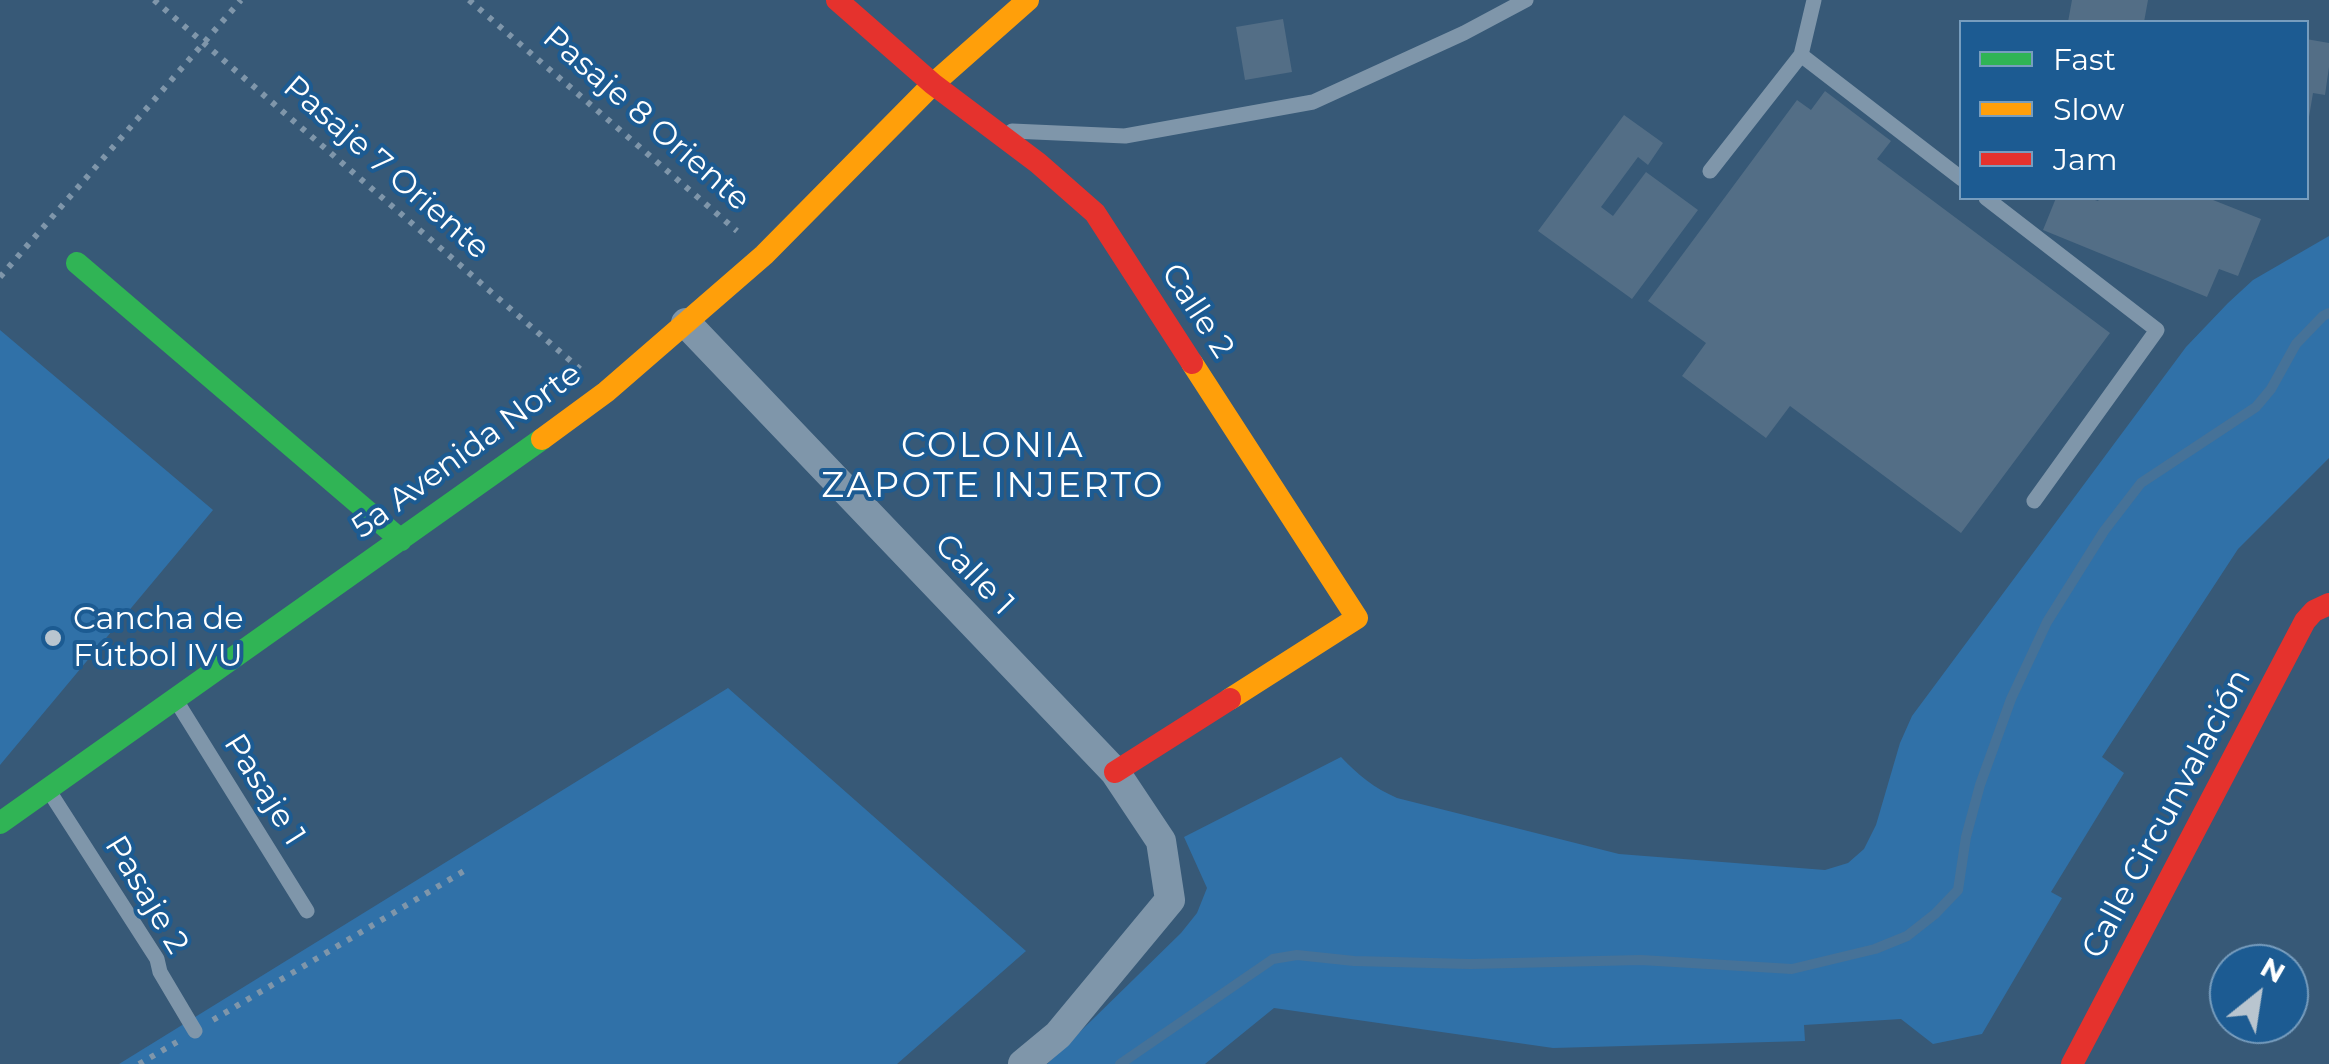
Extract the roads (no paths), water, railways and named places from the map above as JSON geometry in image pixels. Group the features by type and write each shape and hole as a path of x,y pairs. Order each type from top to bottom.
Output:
{"street":[{"name":"Calle 2","path":"837,0 933,84 1095,213 1357,618 1114,772"},
{"name":"5a Avenida Norte","path":"0,822 606,392 764,254 933,84 1028,0"},
{"path":"78,263 401,540"},
{"name":"Calle 1","path":"686,323 1114,772 1161,840 1170,900 1058,1034 1023,1064"},
{"name":"Calle Circunvalación","path":"2072,1064 2305,621 2329,604"}],"lane":[{"path":"993,130 1125,136 1313,102 1526,0"},
{"path":"1710,170 1801,55 1814,0"},
{"path":"1801,55 1959,177"},
{"path":"1989,200 2157,330 2034,500"},
{"name":"Pasaje 1","path":"175,700 307,910"},
{"name":"Pasaje 2","path":"48,789 157,959 160,972 195,1031"}],"waterway":[{"path":"1120,1064 1273,959 1297,955 1354,961 1470,964 1641,960 1792,969 1875,949 1907,936 1958,890 1966,837 1980,785 2011,699 2047,622 2104,531 2141,483 2256,407 2271,389 2296,344 2329,313"}],"place":[{"name":"Cancha de Fútbol IVU","path":"53,638"}],"district":[{"name":"COLONIA ZAPOTE INJERTO","path":"993,467"}]}
